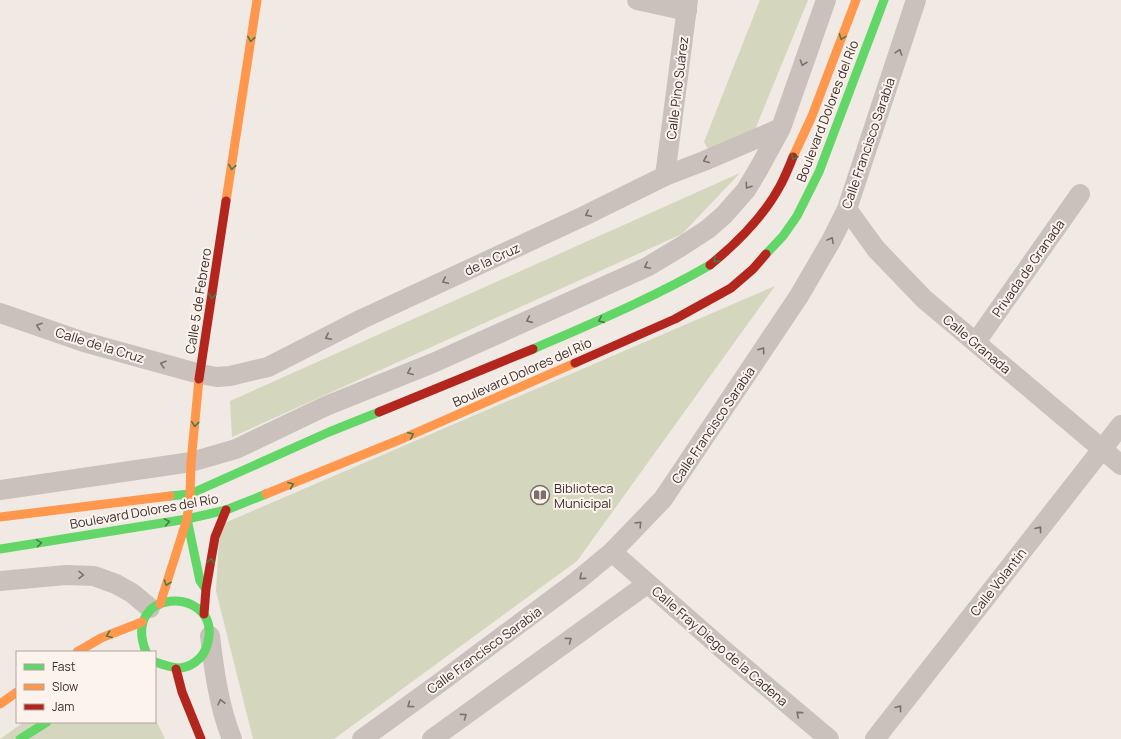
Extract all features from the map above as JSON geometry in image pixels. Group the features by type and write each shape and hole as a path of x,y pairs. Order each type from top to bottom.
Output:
{"main road":[{"name":"Calle 5 de Febrero","path":"146,651 142,642 151,611 171,570 187,519 200,374 257,0"},
{"name":"Boulevard Dolores del Río","path":"0,517 190,494 322,436 630,307 680,282 711,264 738,239 763,212 780,186 812,116 856,0"},
{"name":"Boulevard Dolores del Río","path":"0,549 187,519 226,510 404,438 639,335 703,305 731,288 743,279 783,236 797,216 808,196 819,172 884,0"},
{"path":"0,509 18,515"},
{"path":"204,614 206,589 215,537 226,510"},
{"path":"187,519 200,581 206,589"},
{"path":"79,651 171,600 183,600 194,605 204,614 209,624 210,636 207,649 200,660 189,667 176,669 159,668"},
{"path":"176,669 182,692 201,739"},
{"path":"0,704 16,693"},
{"path":"20,739 45,723"}],"street":[{"path":"637,0 687,5"},
{"path":"0,490 191,462 236,449 326,406 433,363 647,267 695,237 724,215 746,190 770,149 780,128 826,0"},
{"name":"Calle Francisco Sarabia","path":"362,739 577,581 612,552 663,499 799,296 847,210 916,0"},
{"name":"Calle Pino Suárez","path":"665,176 687,5"},
{"name":"de la Cruz","path":"200,374 217,377 230,376 268,367 362,319 584,216 665,176 780,128"},
{"name":"Privada de Granada","path":"976,342 1080,194"},
{"name":"Calle Granada","path":"847,210 876,249 924,299 1121,465"},
{"name":"Calle de la Cruz","path":"0,313 84,342 200,374"},
{"name":"Calle Volantín","path":"875,739 1121,425"},
{"name":"Calle Fray Diego de la Cadena","path":"612,552 727,653 829,739"},
{"path":"0,581 66,575 94,576 116,584 132,593 151,611"},
{"path":"432,739 647,584"},
{"path":"210,636 214,666 222,704 232,739"}],"green space":[{"path":"760,0 808,0 754,132 710,152 704,142"},
{"path":"740,173 682,234 232,437 230,401"},
{"path":"775,286 577,561 334,739 253,739 216,591 220,525"},
{"path":"156,720 165,739 0,739 23,723 156,723"}],"traffic: fast":[{"path":"766,254 783,236 797,216 819,172 884,0"},
{"path":"533,349 645,299 710,265"},
{"path":"170,496 190,494 329,432 379,412"},
{"path":"0,549 187,519 226,510 266,494"},
{"path":"187,519 200,581 205,588"},
{"path":"146,651 142,631 146,615 156,606 170,601 185,602 198,608 207,620 209,636 202,656 189,666 178,668 156,662"},
{"path":"20,739 45,723"}],"traffic: slow":[{"path":"226,201 257,0"},
{"path":"793,157 812,116 856,0"},
{"path":"266,494 404,438 575,363"},
{"path":"160,604 187,519 199,379"},
{"path":"0,517 170,496"},
{"path":"79,651 101,638 142,622"},
{"path":"0,704 16,693"}],"traffic: jam":[{"path":"710,265 740,238 766,208 782,183 793,157"},
{"path":"199,379 226,201"},
{"path":"575,363 675,319 731,288 753,269 766,254"},
{"path":"379,412 533,349"},
{"path":"204,614 206,589 215,537 226,510"},
{"path":"176,669 182,692 201,739"}],"place":[{"name":"Biblioteca Municipal","path":"540,495"}]}
